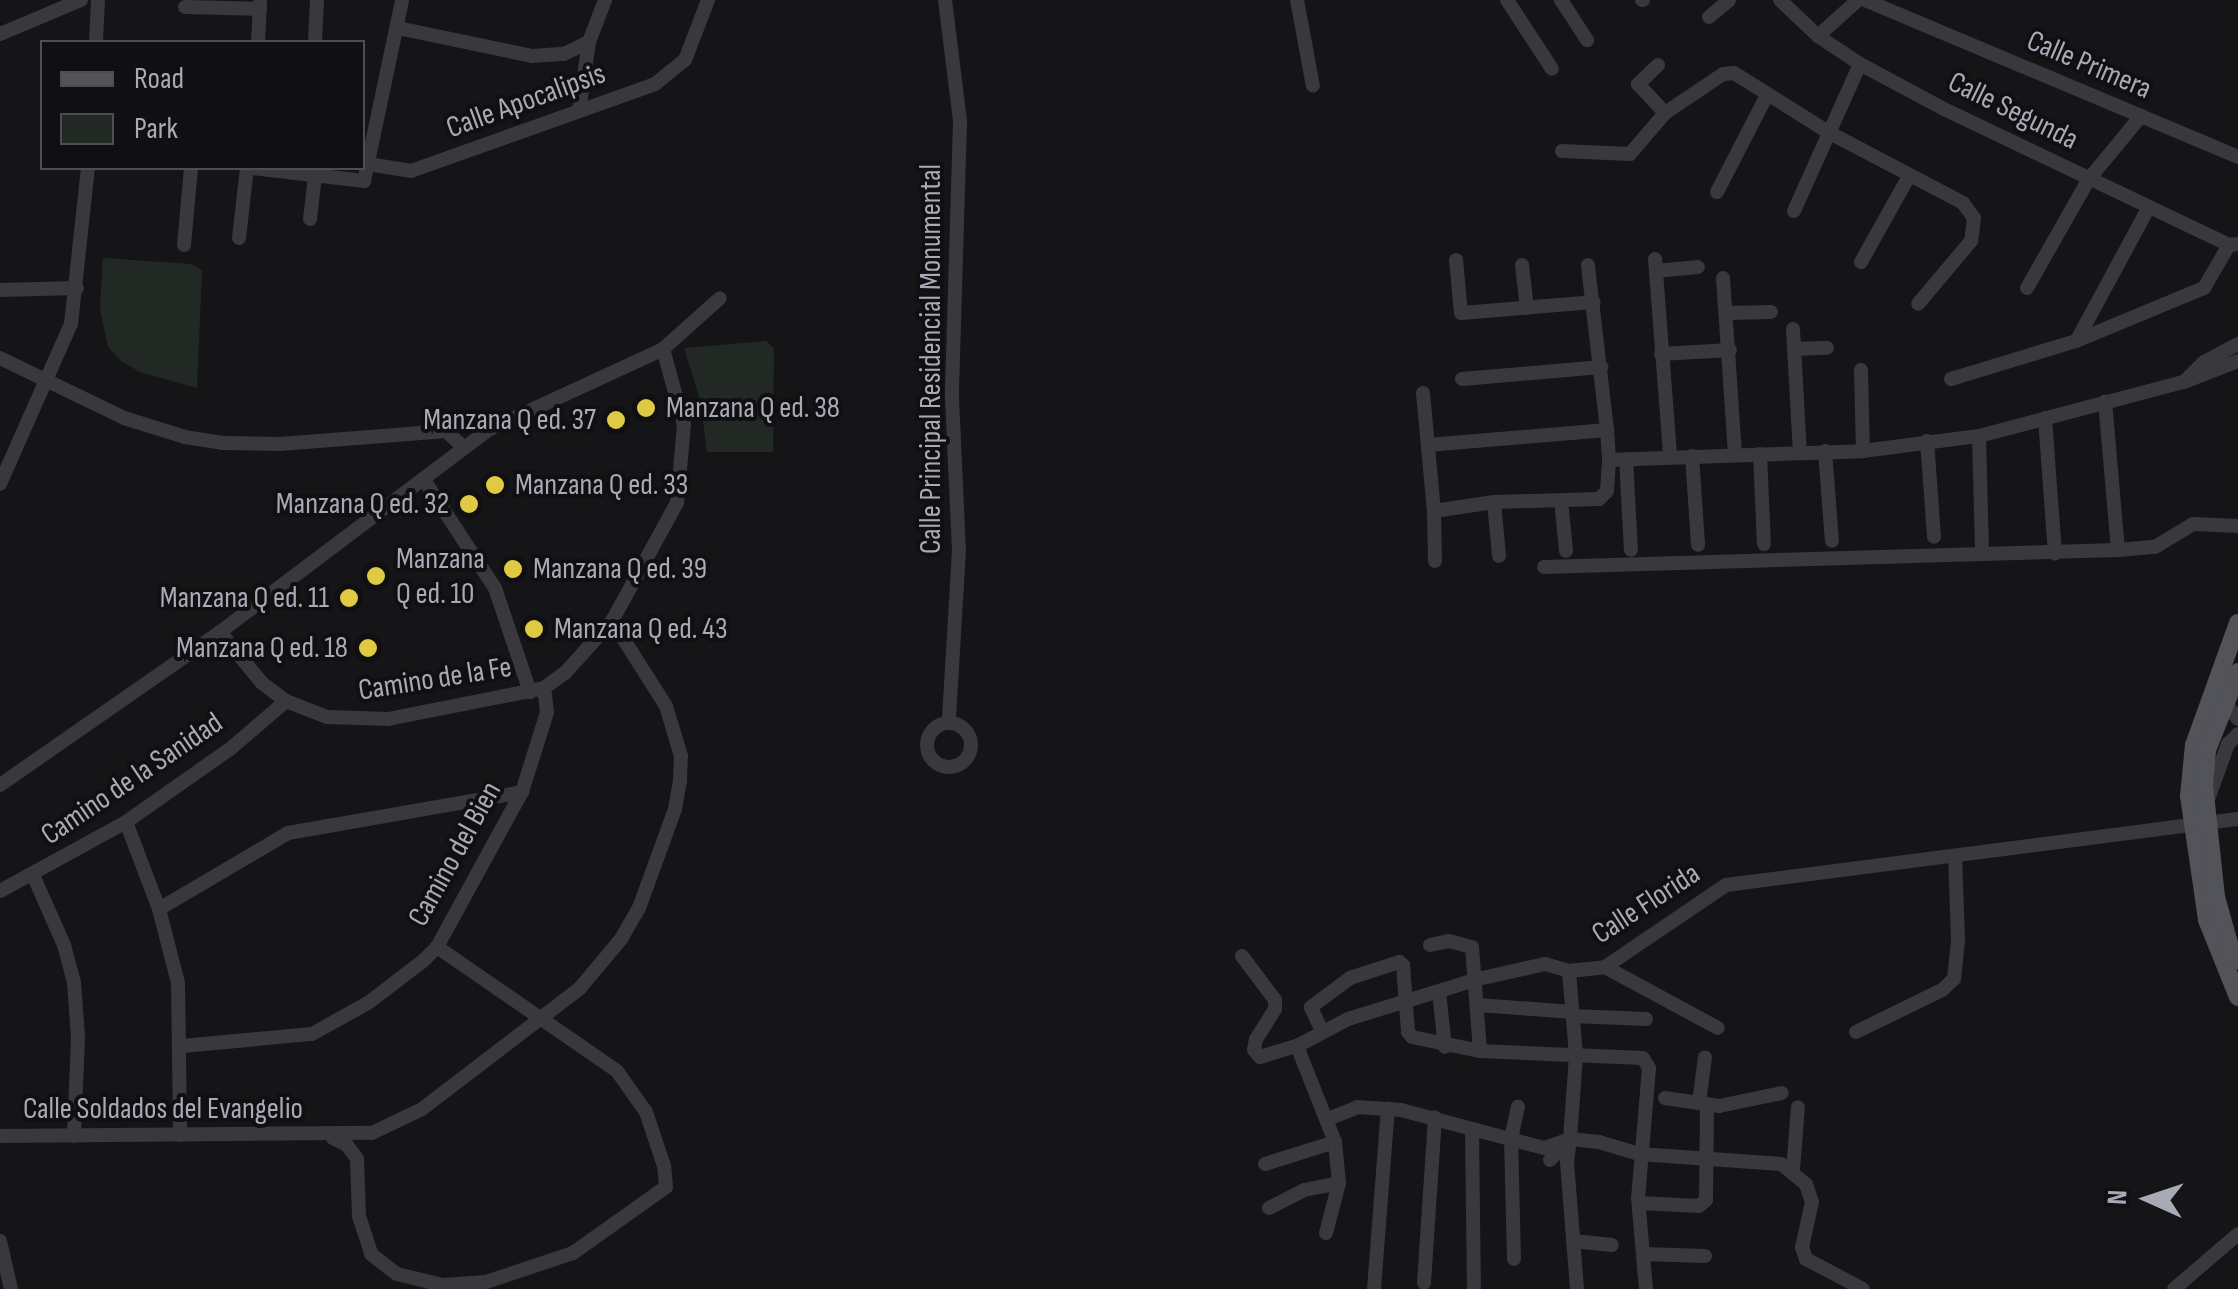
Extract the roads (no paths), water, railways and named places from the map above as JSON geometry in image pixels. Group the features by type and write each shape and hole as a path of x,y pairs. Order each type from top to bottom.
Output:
{"main road":[{"path":"2238,623 2194,744 2189,778 2202,817 2220,920 2238,971"},
{"path":"2238,672 2232,711 2207,750 2202,817 2207,920 2238,997"}],"street":[{"path":"0,34 81,0"},
{"path":"96,40 98,0"},
{"path":"315,40 317,0"},
{"path":"266,170 364,180 402,0"},
{"path":"580,111 590,42 605,0"},
{"name":"Calle Apocalipsis","path":"368,164 411,171 655,84 680,67 708,0"},
{"name":"Calle Principal Residencial Monumental","path":"945,0 960,121 952,397 959,550 949,720"},
{"path":"1297,0 1313,86"},
{"path":"1560,0 1586,40"},
{"path":"1710,17 1729,0"},
{"name":"Calle Segunda","path":"1780,0 1818,36 1860,64 2089,179 2234,244"},
{"path":"1818,36 1861,0"},
{"name":"Calle Primera","path":"1861,0 2238,156"},
{"path":"1515,3 1552,69"},
{"path":"184,7 260,4 258,40"},
{"path":"398,28 532,56 564,54 590,42"},
{"path":"1794,211 1860,64"},
{"path":"1658,65 1638,84 1665,113"},
{"path":"1562,151 1630,154 1665,113 1728,72 1828,132 1963,203 1974,218 1971,241 1918,304"},
{"path":"1717,192 1767,95"},
{"path":"2027,288 2089,179 2141,116"},
{"path":"365,117 378,122"},
{"path":"0,484 66,343 77,288 88,170"},
{"path":"184,245 191,170"},
{"path":"239,238 250,170"},
{"path":"310,220 315,176"},
{"path":"1860,262 1909,176"},
{"path":"2076,340 2150,207"},
{"path":"1951,379 2076,340 2204,288 2234,244"},
{"path":"1456,260 1461,313 1594,302"},
{"path":"1434,510 1494,502 1604,496 1609,460 1607,430 1588,264"},
{"path":"1522,265 1526,308"},
{"path":"1670,455 1656,265 1698,267"},
{"path":"1723,278 1735,454"},
{"path":"0,290 77,288"},
{"path":"3,779 54,750 220,632 464,446 488,430 663,348 720,298"},
{"path":"1726,314 1771,312"},
{"path":"1793,330 1800,453"},
{"path":"1609,460 1863,451 1978,436 2184,382 2238,361 2235,344 2204,362 2184,382"},
{"name":"Camino de la Fe","path":"220,632 262,683 286,701 327,717 356,721 537,690 566,672 612,621 667,527 680,489 684,425 663,348"},
{"path":"1794,349 1827,348"},
{"path":"1661,354 1730,350"},
{"path":"0,358 124,418 212,442 280,444 446,431 464,446"},
{"path":"1462,379 1601,367"},
{"path":"1860,370 1863,451"},
{"path":"1423,393 1436,562"},
{"path":"2106,402 2118,550"},
{"path":"2045,418 2055,554"},
{"path":"1428,445 1607,430"},
{"path":"1978,436 1982,554"},
{"path":"1928,442 1934,537"},
{"path":"1826,452 1832,541"},
{"path":"1760,454 1764,544"},
{"path":"1692,456 1698,545"},
{"path":"1626,458 1630,550"},
{"path":"424,480 495,588 537,690"},
{"path":"1560,500 1566,551"},
{"path":"1494,502 1499,556"},
{"path":"1544,567 2055,554 2155,547 2193,524 2238,526"},
{"name":"Calle Soldados del Evangelio","path":"0,1136 372,1133 401,1123 580,988 622,938 649,882 675,809 680,781 681,756 666,706 612,621"},
{"name":"Camino del Bien","path":"182,1046 282,1040 317,1032 368,1003 436,946 522,792 547,712 537,690"},
{"name":"Camino de la Sanidad","path":"0,892 126,822 230,749 286,701"},
{"path":"2202,817 2228,744 2238,734"},
{"path":"159,909 288,833 522,792"},
{"name":"Calle Florida","path":"1242,956 1274,1000 1275,1009 1254,1050 1260,1057 1297,1046 1322,1031 1406,1000 1478,979 1546,964 1569,971 1605,967 1726,885 1954,856 2202,817 2238,819"},
{"path":"126,822 159,909 178,983 182,1046 180,1135"},
{"path":"1856,1032 1942,990 1954,979 1958,940 1954,856"},
{"path":"33,876 74,982 78,1038 74,1136"},
{"path":"1430,946 1449,941 1472,948 1478,979 1480,1052"},
{"path":"326,1136 354,1151 363,1237 371,1254 397,1274 442,1285 486,1282 593,1243 666,1187 664,1166 634,1089 617,1071 436,946"},
{"path":"1322,1031 1310,1007 1371,968 1399,962 1403,965 1408,1032 1445,1046 1480,1052 1643,1058 1649,1068 1639,1154 1639,1203 1646,1289"},
{"path":"1605,967 1718,1028"},
{"path":"1569,971 1576,1056 1570,1139 1577,1289"},
{"path":"1440,992 1445,1046"},
{"path":"1478,1005 1646,1019"},
{"path":"1297,1046 1335,1142 1339,1182 1326,1233"},
{"path":"1639,1203 1699,1206 1706,1200 1704,1057"},
{"path":"1665,1098 1703,1104 1782,1093"},
{"path":"1514,1259 1511,1138 1518,1107"},
{"path":"1793,1170 1798,1107"},
{"path":"1328,1119 1357,1108 1388,1109 1435,1116 1472,1130 1544,1148 1570,1139 1599,1142 1639,1154 1707,1156 1793,1170 1806,1184 1812,1202 1802,1247 1806,1259 1863,1289"},
{"path":"1374,1289 1388,1109"},
{"path":"1424,1283 1435,1116"},
{"path":"1472,1130 1469,1182 1474,1289"},
{"path":"1550,1160 1570,1139"},
{"path":"1266,1164 1335,1142"},
{"path":"1269,1208 1304,1190 1339,1182"},
{"path":"2174,1289 2238,1234"},
{"path":"0,1241 11,1289"},
{"path":"1572,1241 1612,1245"},
{"path":"1642,1254 1705,1256"}],"place":[{"name":"Manzana Q ed. 38","path":"646,408"},
{"name":"Manzana Q ed. 37","path":"616,420"},
{"name":"Manzana Q ed. 33","path":"495,485"},
{"name":"Manzana Q ed. 32","path":"469,504"},
{"name":"Manzana Q ed. 39","path":"513,569"},
{"name":"Manzana Q ed. 10","path":"376,576"},
{"name":"Manzana Q ed. 11","path":"349,598"},
{"name":"Manzana Q ed. 43","path":"534,629"},
{"name":"Manzana Q ed. 18","path":"368,648"}]}
